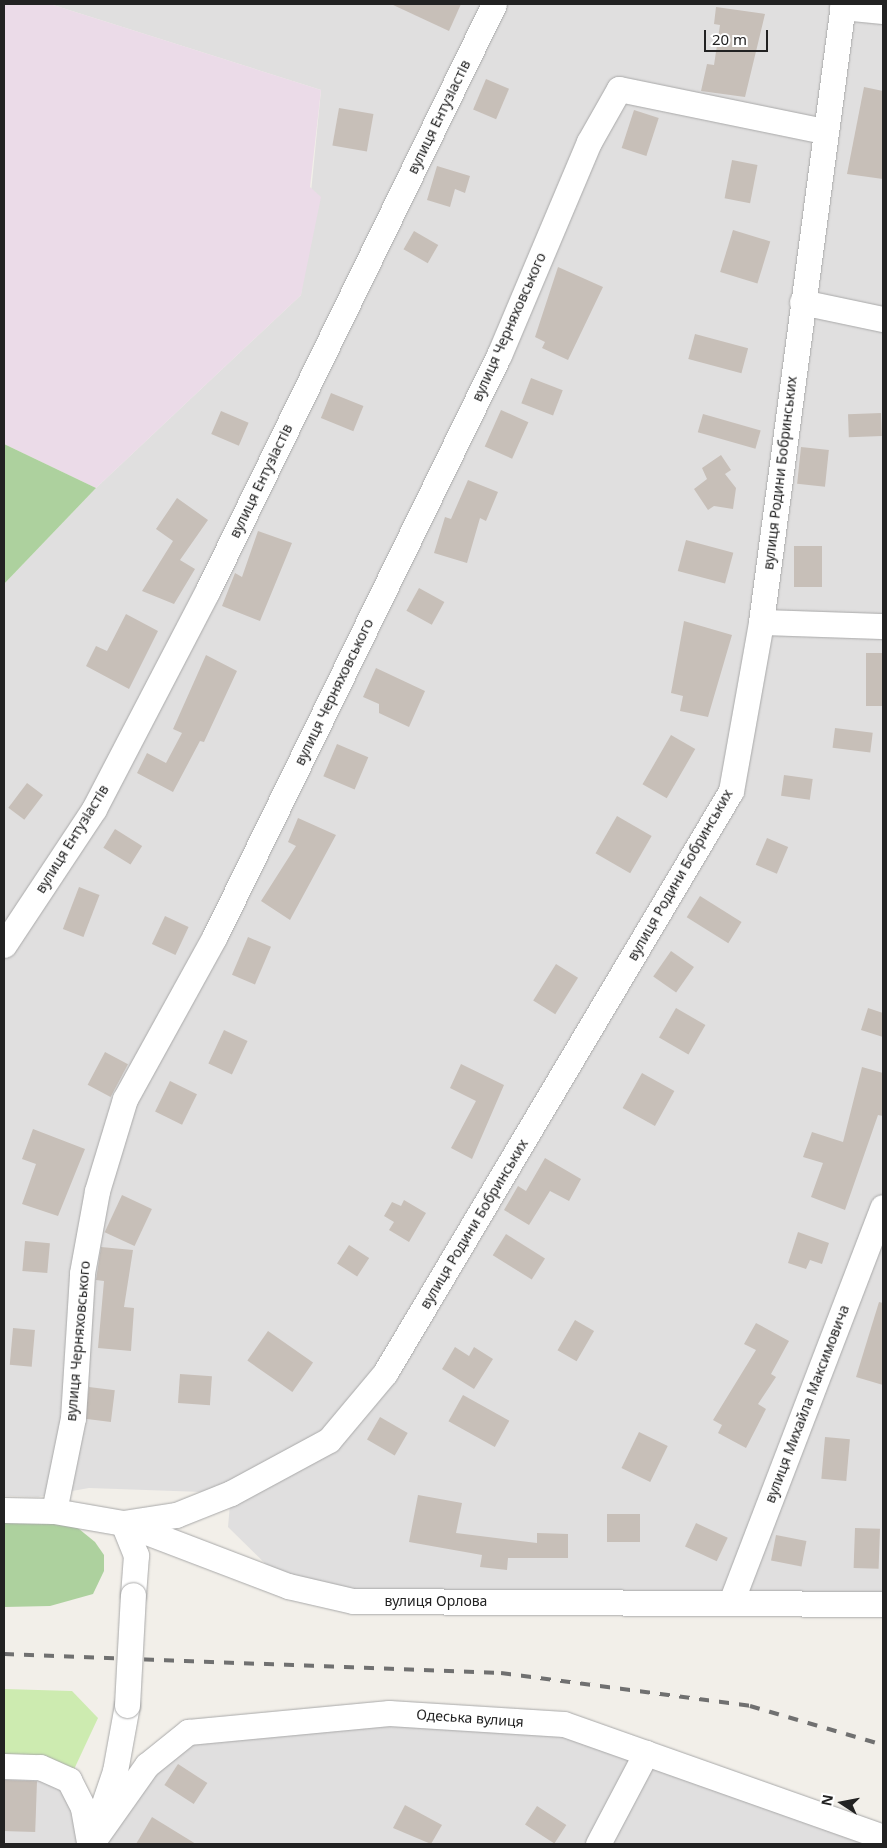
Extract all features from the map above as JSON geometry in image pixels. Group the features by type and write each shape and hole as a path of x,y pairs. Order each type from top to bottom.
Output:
{"street":[{"name":"вулиця Ентузіастів","path":"4,945 112,774 207,592 494,4"},
{"name":"вулиця Родини Бобринських","path":"123,1524 176,1514 231,1493 329,1440 385,1373 731,791 761,622 824,130 842,5 883,11"},
{"name":"вулиця Черняховського","path":"54,1511 73,1418 82,1273 97,1191 125,1099 214,938 495,364 589,142 610,104 619,89 824,130"},
{"path":"802,302 883,319"},
{"path":"761,622 883,626"},
{"name":"вулиця Михайла Максимовича","path":"731,1602 883,1207"},
{"name":"вулиця Орлова","path":"4,1510 54,1511 123,1524 288,1586 353,1601 883,1604"},
{"path":"91,1844 115,1771 127,1705 136,1556 123,1524"},
{"name":"Одеська вулиця","path":"91,1844 147,1765 188,1732 389,1713 564,1724 883,1837"},
{"path":"598,1844 646,1753"},
{"path":"4,1766 40,1767 69,1780 83,1808 91,1844"}],"shaded area":[{"path":"4,4 50,4 321,90 310,187 321,197 301,295 96,488 4,444"},
{"path":"50,4 883,4 883,1604 353,1601 288,1586 228,1527 231,1493 89,1488 38,1497 4,1496 4,584 96,488 301,295 321,90"},
{"path":"389,1713 564,1724 883,1844 91,1844 188,1732"},
{"path":"4,1767 69,1780 90,1844 4,1844"}],"green space":[{"path":"4,444 96,488 4,584"},
{"path":"4,1510 57,1511 95,1542 104,1555 104,1571 93,1594 50,1606 4,1607"},
{"path":"4,1689 72,1691 98,1718 69,1780 4,1766"}],"building":[{"path":"391,4 461,4 449,31"},
{"path":"716,7 765,14 745,97 701,91 707,64 714,65 720,25 714,24"},
{"path":"486,79 509,89 496,119 473,109"},
{"path":"864,87 883,91 883,179 847,174"},
{"path":"339,108 373,114 367,152 332,145"},
{"path":"634,110 659,118 646,156 622,148"},
{"path":"732,160 758,165 750,203 725,198"},
{"path":"437,166 470,176 465,193 455,189 450,207 427,200"},
{"path":"733,230 770,241 757,283 720,272"},
{"path":"414,231 438,245 428,263 404,249"},
{"path":"558,267 603,287 568,360 542,348 545,342 535,337"},
{"path":"695,334 748,348 741,373 688,359"},
{"path":"531,378 563,390 553,415 521,403"},
{"path":"331,393 363,406 353,431 321,418"},
{"path":"501,410 528,422 512,459 485,447"},
{"path":"221,411 249,423 239,446 211,434"},
{"path":"881,413 882,436 849,437 848,414"},
{"path":"703,414 761,431 755,449 698,432"},
{"path":"801,447 829,450 825,487 797,484"},
{"path":"721,455 731,470 725,474 736,488 733,509 714,506 708,510 694,489 707,479 702,468"},
{"path":"468,480 498,492 486,521 480,518 467,563 434,553 445,517 451,519"},
{"path":"177,498 208,520 180,560 195,569 174,604 142,591 173,541 156,529"},
{"path":"258,531 292,543 260,621 222,606 235,573 242,577"},
{"path":"686,540 733,553 725,584 678,571"},
{"path":"794,546 822,546 822,587 794,587"},
{"path":"419,588 444,602 432,625 406,611"},
{"path":"126,614 158,631 129,689 86,666 96,646 107,651"},
{"path":"684,621 732,635 708,717 680,711 683,696 671,693"},
{"path":"866,653 883,653 883,706 866,706"},
{"path":"206,655 237,671 204,742 200,741 173,792 137,773 147,753 166,763 182,733 173,729"},
{"path":"376,668 425,691 409,727 379,713 379,704 363,697"},
{"path":"835,728 873,733 870,752 833,748"},
{"path":"671,735 695,749 667,798 642,784"},
{"path":"337,744 368,757 355,790 323,776"},
{"path":"784,775 813,779 810,800 781,796"},
{"path":"27,783 43,795 24,820 8,808"},
{"path":"617,816 652,836 630,873 596,853"},
{"path":"298,818 336,835 290,920 261,901 296,846 288,842"},
{"path":"115,829 142,846 130,865 103,848"},
{"path":"767,838 788,847 777,874 756,865"},
{"path":"79,887 100,895 83,937 63,929"},
{"path":"700,896 742,922 728,943 687,917"},
{"path":"165,916 189,927 175,955 152,944"},
{"path":"248,937 271,947 255,985 232,975"},
{"path":"671,951 694,967 676,992 653,976"},
{"path":"556,964 578,978 555,1014 533,1000"},
{"path":"676,1008 705,1025 688,1054 659,1037"},
{"path":"868,1008 883,1013 883,1037 861,1030"},
{"path":"224,1030 248,1041 232,1075 208,1064"},
{"path":"105,1052 128,1064 111,1097 88,1085"},
{"path":"461,1064 504,1085 472,1159 451,1148 476,1101 450,1088"},
{"path":"862,1067 883,1073 883,1116 878,1115 845,1210 811,1197 823,1163 803,1157 812,1132 843,1142"},
{"path":"642,1073 674,1091 655,1126 623,1108"},
{"path":"170,1081 197,1094 182,1125 155,1112"},
{"path":"33,1129 85,1149 58,1216 22,1204 36,1164 22,1159"},
{"path":"545,1158 581,1179 569,1201 550,1191 529,1225 504,1210 518,1186 526,1191"},
{"path":"122,1195 152,1209 135,1246 105,1232"},
{"path":"404,1200 426,1213 409,1242 389,1230 394,1222 384,1216 392,1202 401,1206"},
{"path":"798,1232 829,1243 822,1264 810,1260 806,1269 788,1263"},
{"path":"506,1234 545,1258 532,1280 493,1255"},
{"path":"25,1241 50,1243 47,1273 22,1271"},
{"path":"349,1245 369,1258 357,1277 337,1263"},
{"path":"101,1247 133,1250 124,1307 134,1308 131,1351 98,1348 104,1281 96,1280"},
{"path":"879,1302 883,1303 883,1385 856,1377"},
{"path":"575,1320 594,1331 577,1361 558,1350"},
{"path":"756,1323 789,1341 771,1374 776,1377 758,1404 766,1409 746,1448 718,1433 722,1425 713,1420 756,1350 744,1344"},
{"path":"13,1328 35,1330 32,1367 10,1365"},
{"path":"268,1331 313,1363 292,1392 247,1360"},
{"path":"455,1347 469,1356 474,1347 493,1359 474,1389 442,1369"},
{"path":"180,1374 212,1376 210,1405 178,1403"},
{"path":"89,1387 115,1390 111,1422 85,1419"},
{"path":"463,1395 509,1421 495,1447 448,1421"},
{"path":"380,1417 408,1433 395,1456 367,1440"},
{"path":"639,1432 668,1446 650,1482 621,1468"},
{"path":"825,1437 850,1439 846,1481 821,1479"},
{"path":"418,1495 462,1503 456,1533 537,1543 537,1533 568,1534 568,1558 508,1558 507,1570 480,1567 482,1555 409,1542"},
{"path":"607,1514 640,1514 640,1542 607,1542"},
{"path":"696,1523 728,1538 717,1561 685,1547"},
{"path":"855,1528 880,1529 879,1569 854,1568"},
{"path":"776,1535 806,1541 801,1566 771,1561"},
{"path":"178,1764 207,1783 194,1804 164,1785"},
{"path":"4,1780 37,1781 35,1832 4,1831"},
{"path":"405,1805 442,1825 431,1844 393,1828"},
{"path":"537,1806 566,1825 554,1844 525,1824"},
{"path":"152,1817 196,1844 136,1844"}],"railway":[{"path":"4,1654 501,1673 750,1706 883,1745"}]}
